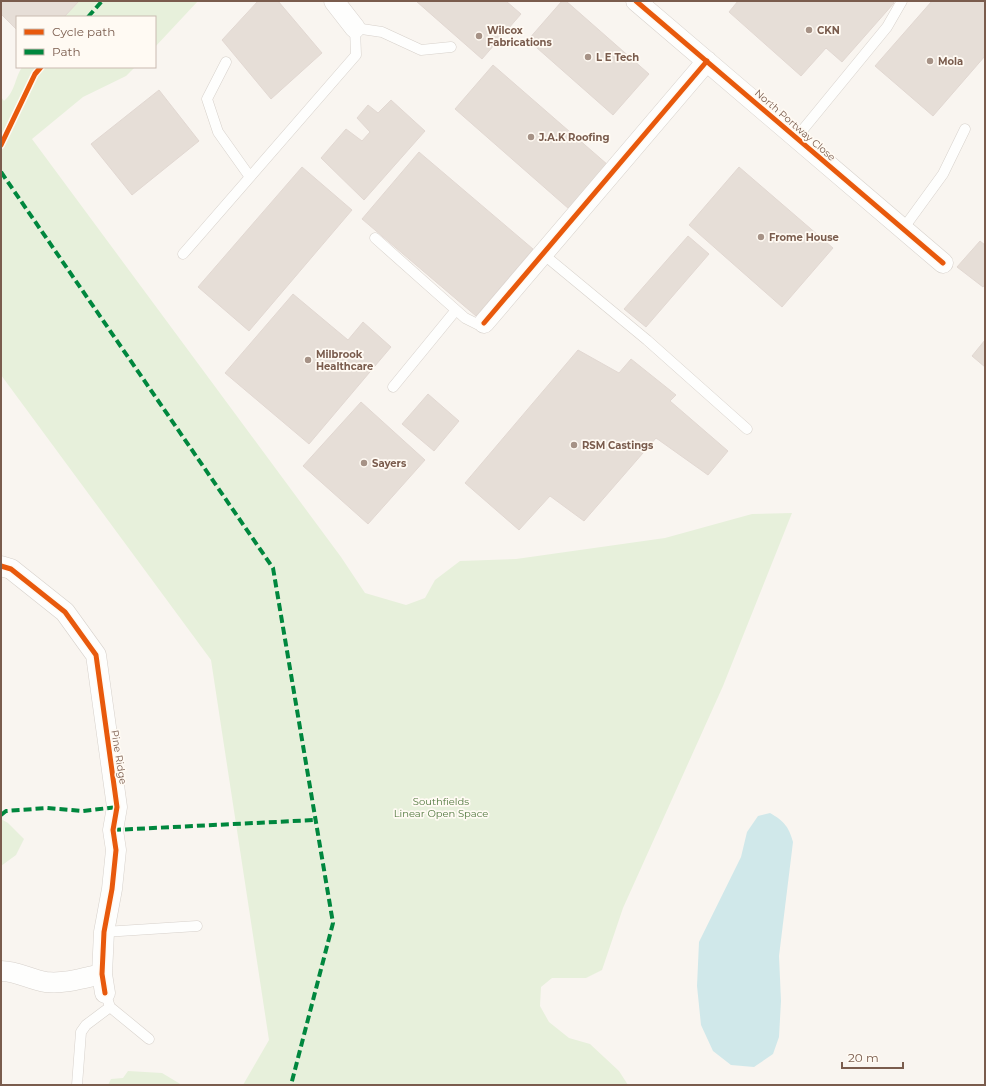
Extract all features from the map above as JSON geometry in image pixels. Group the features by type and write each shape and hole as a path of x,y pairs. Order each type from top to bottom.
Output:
{"street":[{"path":"334,1 355,28"},
{"name":"North Portway Close","path":"636,1 942,263"},
{"path":"484,323 707,61"},
{"name":"Pine Ridge","path":"1,566 11,569 65,612 96,655 117,807 113,830 116,850 112,889 104,932 106,991"},
{"path":"1,971 9,971 29,979 47,982 66,982 106,991"}],"lane":[{"path":"796,138 887,27 902,1"},
{"path":"183,254 356,55 355,28 382,32 420,50 451,46"},
{"path":"226,62 208,99 218,132 250,177"},
{"path":"903,229 943,174 965,129"},
{"path":"375,238 470,322 476,324 484,323"},
{"path":"543,254 647,340 747,429"},
{"path":"393,387 456,310"},
{"path":"104,932 197,926"},
{"path":"77,1085 81,1032 106,991 149,1039"}],"green space":[{"path":"79,1 198,1 156,46 156,16 65,16"},
{"name":"Southfields Linear Open Space","path":"21,68 134,68 126,76 83,97 32,139 341,557 365,593 406,605 425,598 435,580 460,561 516,559 665,538 752,514 792,513 723,686 623,908 602,970 586,978 552,978 541,987 540,1006 549,1022 569,1038 590,1044 619,1071 628,1085 243,1085 269,1040 211,660 1,375 1,97 4,101 11,93"},
{"path":"1,819 8,823 24,839 16,855 1,866"},
{"path":"128,1071 162,1073 182,1085 108,1085 111,1079 123,1078"}],"water":[{"path":"770,813 785,825 790,832 793,842 779,956 781,1001 779,1037 773,1054 754,1067 731,1065 713,1051 701,1025 697,986 699,942 741,857 747,832 758,816"}],"building":[{"path":"1,1 79,1 65,16 16,16 16,29 1,14"},
{"path":"258,1 278,1 322,53 271,99 222,40"},
{"name":"Wilcox Fabrications","path":"416,1 506,1 521,14 482,59"},
{"name":"L E Tech","path":"562,1 566,1 649,74 613,115 528,40"},
{"name":"CKN","path":"738,1 892,1 894,3 842,62 826,48 801,76 729,12"},
{"name":"Mola","path":"932,1 985,1 985,56 933,116 875,66"},
{"name":"J.A.K Roofing","path":"493,65 608,165 569,209 455,109"},
{"path":"159,90 199,141 132,195 91,144"},
{"path":"391,100 425,131 364,200 321,158 346,129 362,141 370,132 357,118 368,105 378,113"},
{"path":"419,152 533,249 476,316 362,219"},
{"path":"302,167 352,210 249,331 198,287"},
{"name":"Frome House","path":"739,167 833,248 782,307 689,225"},
{"path":"688,236 709,254 646,327 624,309"},
{"path":"980,241 985,245 985,284 983,287 957,267"},
{"name":"Milbrook Healthcare","path":"293,294 348,340 363,322 391,347 309,444 225,373"},
{"path":"985,340 985,367 972,356"},
{"name":"RSM Castings","path":"578,350 619,373 631,359 676,395 670,401 728,451 708,475 656,438 584,521 550,496 519,530 465,483"},
{"path":"428,394 459,421 434,451 402,424"},
{"name":"Sayers","path":"361,402 425,460 368,524 303,466"}],"marked path":[{"path":"89,16 102,1"},
{"path":"1,172 273,568 333,923 291,1085"},
{"path":"1,815 6,811 47,808 83,811 117,807"},
{"path":"113,830 315,820"}],"cycle path":[{"path":"636,1 943,263"},
{"path":"484,323 707,61"},
{"path":"1,145 35,74 40,68"},
{"path":"1,566 11,569 65,612 96,655 117,807 113,830 116,850 112,889 104,932 102,974 105,993"}],"place":[{"name":"CKN","path":"809,30"},
{"name":"Wilcox Fabrications","path":"479,36"},
{"name":"L E Tech","path":"588,57"},
{"name":"Mola","path":"930,61"},
{"name":"J.A.K Roofing","path":"531,137"},
{"name":"Frome House","path":"761,237"},
{"name":"Milbrook Healthcare","path":"308,360"},
{"name":"RSM Castings","path":"574,445"},
{"name":"Sayers","path":"364,463"}]}
